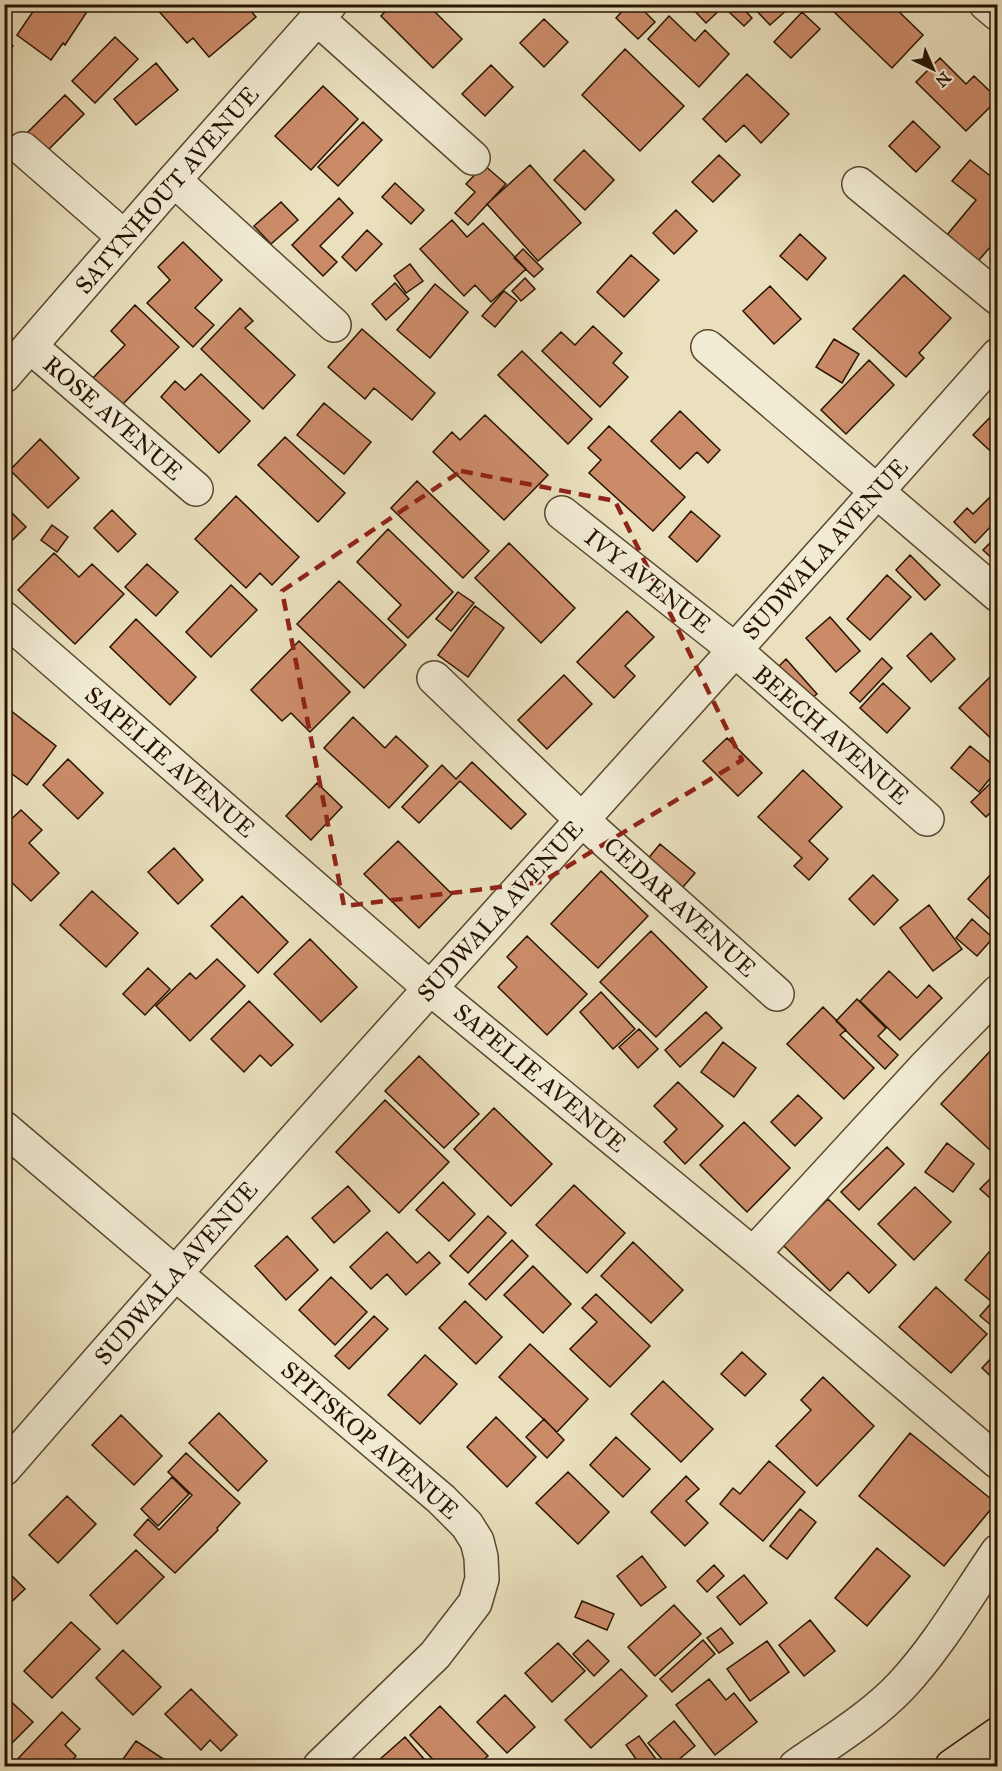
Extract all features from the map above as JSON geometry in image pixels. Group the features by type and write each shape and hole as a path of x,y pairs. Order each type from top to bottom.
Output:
{"main road":[{"path":"952,1767 998,1734"}],"street":[{"path":"986,4 998,14"},
{"path":"324,12 473,158"},
{"name":"SATYNHOUT AVENUE","path":"4,376 324,12"},
{"path":"23,149 124,237"},
{"path":"174,180 334,325"},
{"path":"859,184 998,298"},
{"name":"ROSE AVENUE","path":"30,346 196,489"},
{"path":"708,347 998,595"},
{"name":"SUDWALA AVENUE","path":"4,1469 175,1272 998,355"},
{"name":"IVY AVENUE","path":"562,513 735,650"},
{"name":"SAPELIE AVENUE","path":"4,618 430,988 753,1254 998,1462"},
{"name":"BEECH AVENUE","path":"735,650 927,819"},
{"name":"CEDAR AVENUE","path":"434,678 582,820 777,994"},
{"path":"753,1254 926,1066 998,992"},
{"name":"SPITSKOP AVENUE","path":"4,1128 441,1499 467,1525 477,1541 481,1557 482,1578 475,1603 435,1655 320,1767"},
{"path":"796,1767 843,1734 901,1686 941,1635 998,1551"}],"highlighted area":[{"path":"461,471 615,501 742,760 542,882 344,906 282,591"}],"building":[{"path":"38,4 92,4 65,45 63,43 51,60 17,35"},
{"path":"160,4 245,4 256,17 209,57 193,38 187,43 156,8"},
{"path":"392,4 427,4 462,39 433,68 381,16"},
{"path":"629,4 637,4 655,22 638,39 616,18"},
{"path":"648,4 661,4 653,11"},
{"path":"688,4 726,4 706,23"},
{"path":"736,4 739,4 752,18 744,26 729,12"},
{"path":"750,4 785,4 789,8 770,25"},
{"path":"839,4 891,4 923,35 892,68 833,11"},
{"path":"802,12 820,29 791,58 774,42"},
{"path":"669,16 695,41 705,30 729,54 699,87 648,39"},
{"path":"544,19 568,42 544,67 520,43"},
{"path":"115,37 138,59 95,103 72,81"},
{"path":"4,40 13,46 4,56"},
{"path":"625,49 684,106 640,151 582,95"},
{"path":"940,58 966,84 974,76 998,99 966,131 916,82"},
{"path":"156,63 178,90 136,125 114,99"},
{"path":"491,65 513,87 485,116 462,94"},
{"path":"747,74 789,114 761,143 744,125 726,142 703,119"},
{"path":"323,86 358,119 311,170 275,136"},
{"path":"65,95 84,114 46,152 27,133"},
{"path":"913,121 940,147 916,172 889,146"},
{"path":"363,122 382,140 338,186 318,167"},
{"path":"584,150 614,180 585,210 554,180"},
{"path":"719,155 740,175 713,202 692,182"},
{"path":"970,160 998,182 998,238 973,267 942,241 976,200 952,181"},
{"path":"484,165 506,184 468,225 455,213 475,192 466,184"},
{"path":"530,165 581,223 538,261 487,204"},
{"path":"395,183 424,210 411,224 382,197"},
{"path":"339,198 353,213 320,246 337,262 323,276 292,245"},
{"path":"281,202 298,220 271,244 254,226"},
{"path":"676,210 697,231 674,254 653,233"},
{"path":"452,220 467,237 483,223 526,269 491,302 475,285 464,296 420,249"},
{"path":"367,230 382,244 356,271 342,257"},
{"path":"800,234 826,258 807,280 780,256"},
{"path":"183,242 222,280 195,308 214,325 193,347 147,303 170,280 158,267"},
{"path":"523,249 543,269 534,277 514,258"},
{"path":"631,255 659,280 624,317 597,292"},
{"path":"410,264 423,281 406,293 394,276"},
{"path":"904,275 951,318 919,353 924,358 906,377 853,329"},
{"path":"525,278 535,289 521,301 512,291"},
{"path":"395,283 409,299 386,320 372,304"},
{"path":"435,284 468,312 430,358 397,330"},
{"path":"770,286 801,319 774,344 743,311"},
{"path":"504,291 517,301 495,327 482,316"},
{"path":"135,305 179,347 119,408 90,381 125,345 111,331"},
{"path":"240,308 253,321 245,328 295,375 263,409 201,349"},
{"path":"593,326 622,353 613,363 628,377 600,407 542,351 561,332 575,345"},
{"path":"362,329 435,393 412,420 374,388 365,399 328,367"},
{"path":"834,339 859,354 842,383 816,367"},
{"path":"522,351 592,419 568,444 498,375"},
{"path":"869,360 894,385 846,434 821,410"},
{"path":"201,374 250,421 219,453 161,397 175,381 185,390"},
{"path":"324,403 371,442 344,474 297,435"},
{"path":"998,409 998,458 973,435"},
{"path":"680,411 720,450 708,463 697,452 680,469 651,441"},
{"path":"485,415 548,475 504,520 433,452 452,432 460,440"},
{"path":"609,426 685,497 653,531 589,473 601,460 588,448"},
{"path":"285,437 345,493 318,522 258,465"},
{"path":"40,439 79,478 48,508 10,470"},
{"path":"417,481 489,551 463,578 391,508"},
{"path":"998,489 998,519 975,543 954,522 967,508 973,514"},
{"path":"236,496 299,557 272,585 260,573 246,588 195,539"},
{"path":"4,505 26,527 4,548"},
{"path":"112,510 136,534 118,552 94,528"},
{"path":"691,511 720,536 697,562 669,537"},
{"path":"52,525 68,537 57,552 41,540"},
{"path":"388,529 453,592 408,638 388,619 401,605 357,562"},
{"path":"998,535 998,564 983,550"},
{"path":"509,543 575,608 541,643 475,578"},
{"path":"54,553 79,577 92,564 124,594 75,644 18,590"},
{"path":"910,555 940,585 925,600 896,570"},
{"path":"147,564 178,592 156,616 125,587"},
{"path":"887,575 911,597 870,640 847,619"},
{"path":"339,581 406,645 364,688 297,624"},
{"path":"231,585 257,610 211,657 186,632"},
{"path":"458,592 474,603 451,631 436,619"},
{"path":"475,606 504,628 468,677 438,655"},
{"path":"627,611 654,637 625,666 635,676 614,698 577,662"},
{"path":"830,617 860,651 836,672 806,638"},
{"path":"136,619 196,677 170,705 110,647"},
{"path":"931,633 955,659 931,682 907,656"},
{"path":"299,641 350,692 310,732 291,713 282,721 251,690"},
{"path":"882,658 892,668 860,702 850,693"},
{"path":"786,659 817,694 805,704 774,671"},
{"path":"998,669 998,745 959,708"},
{"path":"564,675 592,704 547,749 518,720"},
{"path":"883,683 910,708 887,733 860,708"},
{"path":"10,710 56,746 27,785 4,768 4,717"},
{"path":"353,717 385,748 396,736 428,766 389,808 324,748"},
{"path":"727,738 762,773 738,796 703,761"},
{"path":"970,746 998,769 979,792 951,768"},
{"path":"68,759 103,793 78,819 43,785"},
{"path":"472,762 526,814 511,829 460,781 419,823 402,807 442,765 456,779"},
{"path":"803,770 842,807 809,841 828,859 809,880 794,866 802,858 758,817"},
{"path":"998,776 998,805 986,817 971,802"},
{"path":"317,783 342,807 311,840 286,816"},
{"path":"21,810 42,830 29,843 59,873 31,901 4,875 4,826"},
{"path":"398,841 452,894 419,928 364,874"},
{"path":"660,844 695,873 677,894 642,866"},
{"path":"174,848 203,880 178,904 148,872"},
{"path":"601,871 648,916 598,968 551,924"},
{"path":"993,872 998,876 998,917 993,922 968,899"},
{"path":"873,875 898,900 874,925 849,899"},
{"path":"92,891 138,933 106,967 60,925"},
{"path":"242,896 288,942 258,973 211,926"},
{"path":"929,905 962,949 933,971 900,928"},
{"path":"972,919 993,938 977,956 956,938"},
{"path":"651,931 707,987 656,1037 600,982"},
{"path":"527,936 587,994 547,1035 498,987 517,967 507,957"},
{"path":"310,939 357,987 321,1022 274,974"},
{"path":"217,959 245,986 190,1041 156,1006 190,973 196,979"},
{"path":"148,968 170,989 145,1015 123,994"},
{"path":"889,971 917,998 929,985 942,998 900,1040 860,1001"},
{"path":"601,992 635,1029 613,1049 580,1012"},
{"path":"857,999 886,1028 878,1036 898,1055 885,1069 836,1021"},
{"path":"249,1001 293,1045 271,1066 260,1055 244,1072 211,1039"},
{"path":"823,1007 846,1030 840,1035 874,1068 844,1099 787,1044"},
{"path":"706,1012 722,1028 680,1067 665,1050"},
{"path":"639,1029 658,1049 638,1068 619,1047"},
{"path":"723,1042 756,1068 734,1097 701,1072"},
{"path":"993,1048 998,1052 998,1143 990,1150 941,1104"},
{"path":"419,1056 479,1114 444,1148 385,1091"},
{"path":"678,1082 723,1126 685,1164 664,1142 677,1129 654,1106"},
{"path":"798,1095 822,1118 795,1146 771,1122"},
{"path":"385,1100 449,1162 399,1213 336,1152"},
{"path":"494,1108 552,1164 511,1206 454,1149"},
{"path":"744,1122 790,1168 747,1212 700,1165"},
{"path":"947,1143 974,1164 953,1192 925,1172"},
{"path":"887,1147 904,1164 859,1210 841,1192"},
{"path":"998,1171 998,1205 980,1189"},
{"path":"443,1182 475,1214 449,1241 416,1210"},
{"path":"574,1185 625,1233 587,1273 536,1225"},
{"path":"348,1186 370,1211 334,1243 312,1218"},
{"path":"915,1187 951,1222 914,1260 878,1224"},
{"path":"828,1199 896,1265 869,1293 848,1272 830,1291 783,1245"},
{"path":"488,1216 506,1233 468,1273 450,1256"},
{"path":"387,1232 417,1263 429,1252 440,1263 406,1295 387,1274 371,1289 350,1267"},
{"path":"287,1236 318,1270 286,1300 255,1266"},
{"path":"512,1240 528,1256 486,1300 469,1284"},
{"path":"633,1242 683,1290 651,1323 601,1276"},
{"path":"989,1252 998,1259 998,1331 980,1316 992,1302 965,1280"},
{"path":"533,1266 571,1304 543,1333 504,1295"},
{"path":"331,1277 367,1312 335,1345 299,1310"},
{"path":"936,1287 987,1334 951,1373 899,1327"},
{"path":"596,1294 650,1346 610,1387 570,1349 597,1322 582,1308"},
{"path":"465,1301 502,1337 476,1364 439,1328"},
{"path":"374,1316 388,1329 349,1369 335,1356"},
{"path":"530,1344 588,1399 557,1432 499,1377"},
{"path":"998,1351 998,1383 982,1368"},
{"path":"742,1352 766,1374 745,1396 721,1374"},
{"path":"425,1355 457,1384 420,1424 388,1395"},
{"path":"823,1377 874,1426 817,1486 776,1446 811,1410 801,1400"},
{"path":"663,1381 713,1429 681,1462 631,1414"},
{"path":"219,1413 267,1461 238,1491 189,1443"},
{"path":"121,1415 162,1456 134,1485 92,1445"},
{"path":"496,1417 536,1457 507,1487 467,1447"},
{"path":"544,1419 564,1440 547,1458 526,1437"},
{"path":"910,1433 996,1503 944,1566 859,1496"},
{"path":"616,1437 650,1469 623,1497 590,1465"},
{"path":"186,1453 240,1503 217,1528 218,1530 175,1573 134,1535 148,1519 159,1530 192,1495 168,1472"},
{"path":"769,1461 805,1492 763,1541 720,1504 733,1488 740,1494"},
{"path":"568,1472 609,1512 578,1544 536,1503"},
{"path":"686,1476 699,1489 686,1501 708,1523 685,1546 651,1512"},
{"path":"172,1477 189,1494 158,1526 141,1509"},
{"path":"67,1496 96,1524 58,1563 29,1535"},
{"path":"800,1509 816,1522 787,1559 770,1546"},
{"path":"877,1548 910,1576 867,1626 835,1598"},
{"path":"136,1550 164,1577 117,1624 90,1595"},
{"path":"642,1556 666,1587 641,1606 617,1576"},
{"path":"714,1565 724,1576 707,1592 697,1581"},
{"path":"4,1568 25,1589 4,1609"},
{"path":"744,1575 767,1603 740,1625 717,1597"},
{"path":"582,1601 614,1614 607,1630 575,1617"},
{"path":"674,1605 701,1634 655,1676 628,1647"},
{"path":"810,1620 835,1651 804,1676 779,1645"},
{"path":"71,1622 100,1649 52,1698 24,1671"},
{"path":"721,1628 733,1643 719,1653 707,1638"},
{"path":"588,1640 609,1661 594,1676 573,1654"},
{"path":"703,1640 715,1654 672,1692 660,1679"},
{"path":"767,1641 789,1672 750,1701 727,1669"},
{"path":"558,1643 585,1671 552,1702 525,1673"},
{"path":"123,1650 161,1687 133,1715 96,1678"},
{"path":"621,1669 647,1696 591,1748 565,1720"},
{"path":"709,1679 726,1700 734,1693 757,1722 715,1755 676,1705"},
{"path":"191,1689 237,1735 221,1751 210,1740 201,1750 165,1714"},
{"path":"505,1695 535,1727 507,1753 477,1722"},
{"path":"4,1696 33,1722 4,1751"},
{"path":"440,1706 488,1756 476,1766 439,1766 410,1735"},
{"path":"62,1712 80,1729 65,1745 76,1756 67,1766 11,1766"},
{"path":"674,1721 695,1746 668,1766 648,1743"},
{"path":"639,1736 661,1766 641,1766 626,1745"},
{"path":"405,1737 424,1759 415,1766 384,1766 379,1760"},
{"path":"136,1741 174,1766 118,1766"}]}
